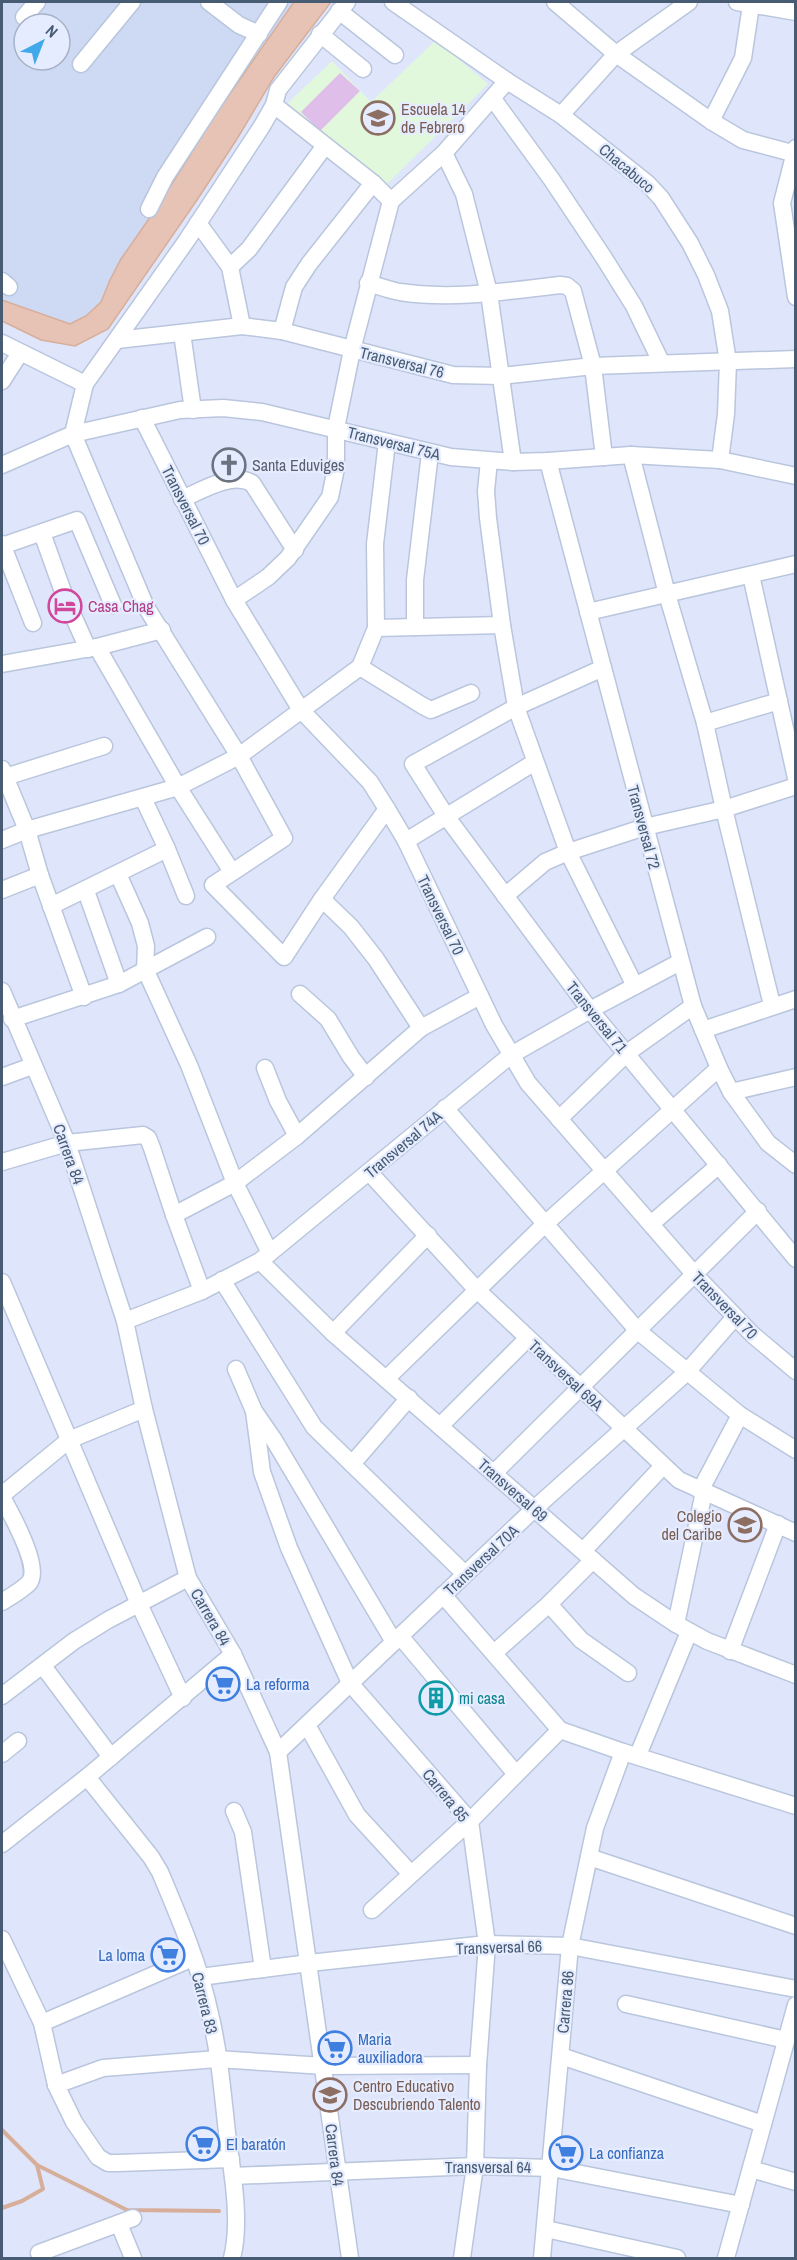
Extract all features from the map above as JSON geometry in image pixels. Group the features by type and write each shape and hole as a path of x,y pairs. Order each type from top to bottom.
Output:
{"street":[{"path":"81,64 132,2"},
{"path":"208,2 238,25 259,34"},
{"path":"149,209 165,177 279,2"},
{"name":"Chacabuco","path":"393,2 507,81 561,115 647,183 675,217 706,275 720,311 728,362 726,414 720,460"},
{"path":"555,2 616,54 711,121 743,140 795,152 782,203 795,297"},
{"path":"561,115 616,54 688,2"},
{"path":"711,121 743,58 744,3 795,12"},
{"path":"387,809 322,900 287,954 282,956 213,885 284,838 239,756 146,607 73,434 85,384 198,223 274,105 278,90 343,6 395,55"},
{"path":"320,34 363,69"},
{"path":"234,600 268,577 295,550 330,497 336,468 336,428 352,350 391,201 444,153 507,81"},
{"path":"493,99 552,180 610,268 634,306 661,362"},
{"path":"274,105 324,147 373,183 391,201"},
{"path":"230,267 249,249 324,147"},
{"path":"444,153 464,194 489,293 513,462"},
{"path":"282,331 294,287 309,264 373,183"},
{"path":"198,223 230,267 242,326"},
{"path":"368,283 399,292 420,293 489,293 560,285 570,288 573,291 593,366 604,457"},
{"name":"Transversal 76","path":"117,340 242,326 282,331 453,375 501,376 593,366 661,362 795,359"},
{"path":"182,333 193,410"},
{"path":"2,343 85,384"},
{"path":"2,381 20,353"},
{"name":"Transversal 75A","path":"2,465 73,434 142,418 223,408 262,412 336,428 430,453 513,462 631,455 720,460 795,476"},
{"name":"Transversal 70","path":"142,418 234,600 301,710 370,782 406,841 480,996 528,1083 695,1275 735,1317 795,1371"},
{"path":"2,840 27,830 178,787 239,756 360,667 376,628 375,544 387,442"},
{"path":"415,627 415,580 430,453"},
{"path":"631,455 667,594 705,723 723,809 772,1005"},
{"path":"489,460 486,491 488,518 502,625 516,706 568,852 635,986"},
{"name":"Transversal 72","path":"548,461 693,1006 718,1068 731,1092 768,1143 795,1165"},
{"path":"182,499 234,478 245,479 252,483 295,550"},
{"path":"33,623 2,545 77,520 113,605"},
{"path":"42,533 66,600 93,648 232,872"},
{"path":"588,612 795,564"},
{"path":"751,575 795,777"},
{"path":"376,628 502,625"},
{"path":"2,664 93,648 162,630"},
{"path":"360,667 431,710 471,693"},
{"path":"516,706 603,668"},
{"path":"705,723 779,702"},
{"name":"Transversal 71","path":"516,706 413,764 446,816 590,1010 795,1258"},
{"path":"84,997 40,875 27,830 2,775 104,746"},
{"path":"406,841 536,762"},
{"path":"505,896 545,862 568,852 645,827 723,809 795,786"},
{"path":"143,798 186,896"},
{"path":"51,906 86,891 167,849"},
{"path":"118,874 140,922 146,946 146,969"},
{"path":"2,890 40,875"},
{"path":"86,891 119,984"},
{"path":"322,900 351,927 376,959 421,1028"},
{"path":"12,1019 119,984 207,937"},
{"name":"Transversal 74A","path":"125,1321 202,1290 265,1257 511,1055 680,962"},
{"name":"Transversal 69","path":"146,969 189,1065 265,1257 333,1333 634,1596 682,1628 730,1652 795,1675"},
{"name":"Carrera 84","path":"2,991 32,1066 67,1143 125,1321 144,1409 188,1578 233,1654 278,1752 350,2259"},
{"path":"300,994 328,1019 366,1077"},
{"path":"174,1215 235,1183 297,1136 421,1028 480,996"},
{"path":"703,1030 795,999"},
{"path":"559,1119 627,1053 693,1006"},
{"path":"2,1077 32,1066"},
{"path":"265,1068 278,1101 297,1136"},
{"path":"387,1378 476,1289 603,1169 718,1068"},
{"path":"731,1092 795,1077"},
{"path":"445,1108 638,1331 686,1373 740,1415 795,1450"},
{"path":"2,1162 67,1143 143,1135 148,1138 202,1290"},
{"path":"651,1224 720,1165"},
{"name":"Transversal 69A","path":"369,1172 476,1289 679,1480 795,1533"},
{"path":"494,1473 758,1211"},
{"path":"333,1333 428,1235"},
{"path":"222,1280 314,1427 465,1575"},
{"path":"2,1282 139,1604 183,1698"},
{"name":"Transversal 70A","path":"278,1752 534,1509 686,1373 735,1317"},
{"path":"441,1425 527,1339"},
{"path":"237,1369 254,1411 397,1639 516,1774"},
{"path":"352,1464 409,1398"},
{"path":"2,1602 29,1583 32,1567 21,1535 2,1496 69,1440 144,1409"},
{"name":"Carrera 85","path":"254,1411 262,1472 289,1548 350,1683 470,1821 488,1944 478,2065 476,2166 462,2259"},
{"name":"Carrera 86","path":"542,2259 570,1946 595,1828 631,1754 682,1628 702,1492 740,1415"},
{"path":"494,1653 549,1604 663,1466"},
{"path":"730,1652 778,1524"},
{"path":"2,1696 74,1641 188,1578"},
{"path":"444,1595 560,1730 795,1806"},
{"path":"549,1604 582,1640 628,1673"},
{"path":"2,1844 87,1777 233,1654"},
{"path":"43,1666 111,1757"},
{"path":"307,1725 357,1815 411,1874"},
{"path":"372,1910 470,1821 560,1730"},
{"path":"2,1754 18,1741"},
{"name":"Carrera 83","path":"87,1777 151,1857 160,1872 200,1977 210,2014 232,2168 236,2229 232,2259"},
{"path":"234,1811 243,1832 263,1969"},
{"path":"589,1857 795,1926"},
{"path":"2,1939 42,2023 56,2085 103,2068 217,2059 324,2066 478,2065"},
{"name":"Transversal 66","path":"200,1977 488,1944 570,1946 795,1989"},
{"path":"42,2023 193,1958"},
{"path":"626,2004 786,2040"},
{"path":"726,2259 795,2005"},
{"path":"561,2056 763,2124"},
{"name":"Transversal 64","path":"56,2085 74,2122 98,2157 108,2163 336,2170 476,2166 551,2168 741,2205"},
{"path":"751,2169 795,2182"},
{"path":"39,2253 126,2221 133,2259"},
{"path":"546,2229 676,2259"}],"shaded area":[{"path":"2,2 294,2 215,115 110,280 101,302 86,317 70,324 2,300"},
{"path":"294,2 331,2 274,77 197,200 108,329 75,346 41,340 2,321 2,300 70,324 86,316 101,302 121,259 160,203 215,115"},
{"name":"Escuela 14 de Febrero","path":"436,40 488,84 384,187 316,133 288,103 332,61 371,102"},
{"path":"340,73 360,91 320,131 301,112"}],"waterway":[{"path":"2,2130 37,2165 127,2210 219,2211"},
{"path":"2,2208 22,2201 43,2189 37,2165"}],"place":[{"name":"Escuela 14 de Febrero","path":"378,118"},
{"name":"Santa Eduviges","path":"229,465"},
{"name":"Casa Chag","path":"65,606"},
{"name":"Colegio del Caribe","path":"745,1525"},
{"name":"La reforma","path":"223,1684"},
{"name":"mi casa","path":"436,1698"},
{"name":"La loma","path":"168,1955"},
{"name":"Maria auxiliadora","path":"335,2048"},
{"name":"Centro Educativo Descubriendo Talento","path":"330,2095"},
{"name":"El baratón","path":"203,2144"},
{"name":"La confianza","path":"566,2153"}]}
